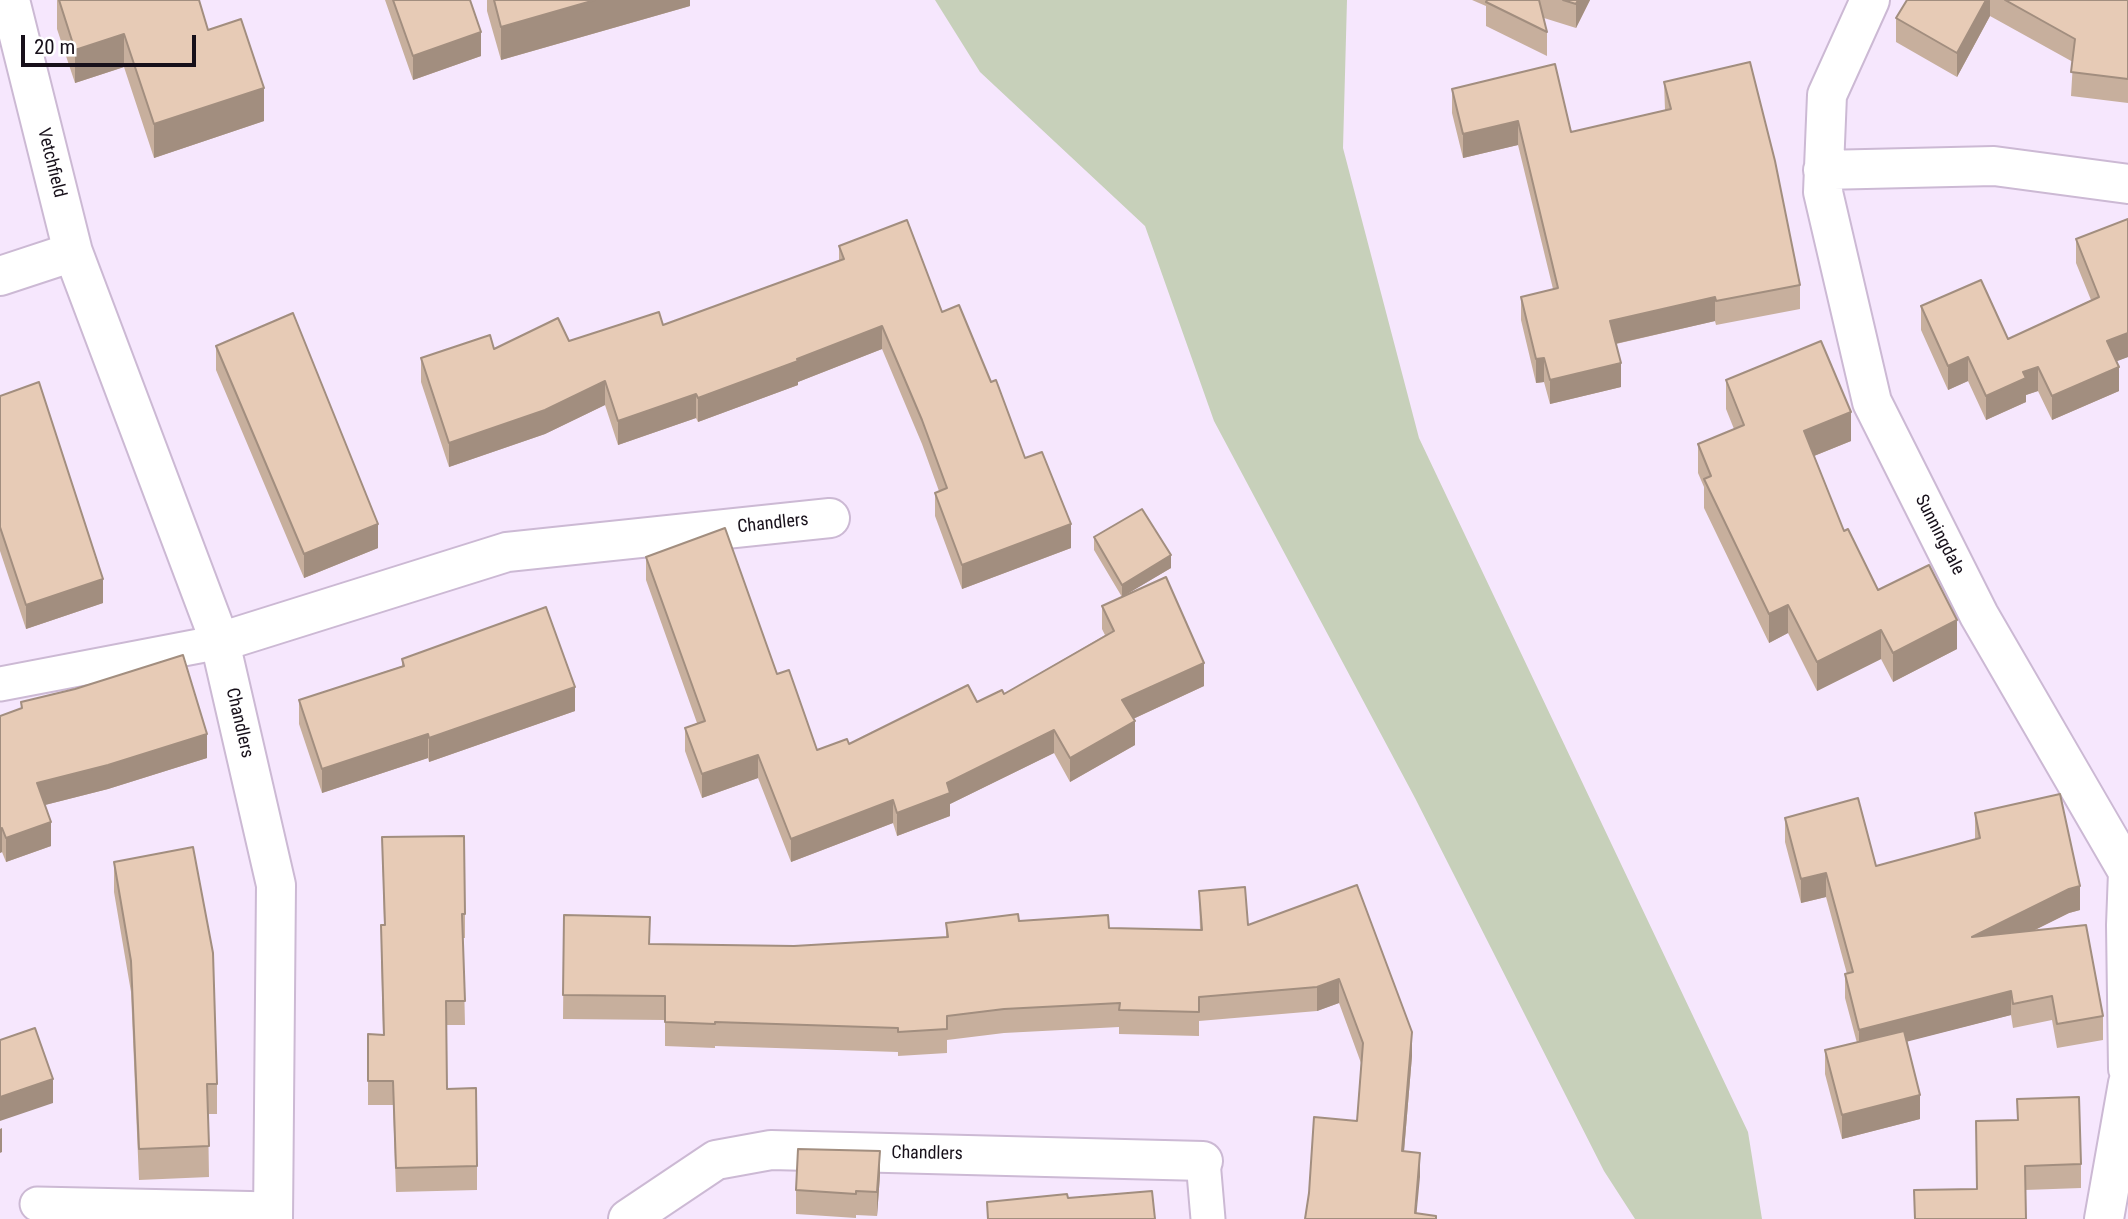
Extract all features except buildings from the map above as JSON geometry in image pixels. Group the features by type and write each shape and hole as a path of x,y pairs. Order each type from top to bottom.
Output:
{"street":[{"name":"Vetchfield","path":"10,0 73,253"},
{"name":"Sunningdale","path":"1870,0 1827,94 1823,192 1872,402 1979,615 2128,872 2128,1069"},
{"path":"1823,170 1994,166 2128,184"},
{"path":"0,276 73,253"},
{"name":"Chandlers","path":"73,253 220,642 276,885 273,1214"},
{"name":"Chandlers","path":"220,642 507,552 830,519"},
{"path":"2104,1219 2128,1083"},
{"name":"Chandlers","path":"628,1219 716,1160 771,1150 1203,1161"}],"lane":[{"path":"0,684 220,642"},
{"path":"1203,1161 1208,1219"},
{"path":"37,1204 273,1214"}],"green space":[{"path":"935,0 1347,0 1343,148 1419,438 1748,1132 1762,1219 1635,1219 1604,1171 1415,798 1214,421 1145,226 980,72"}]}
